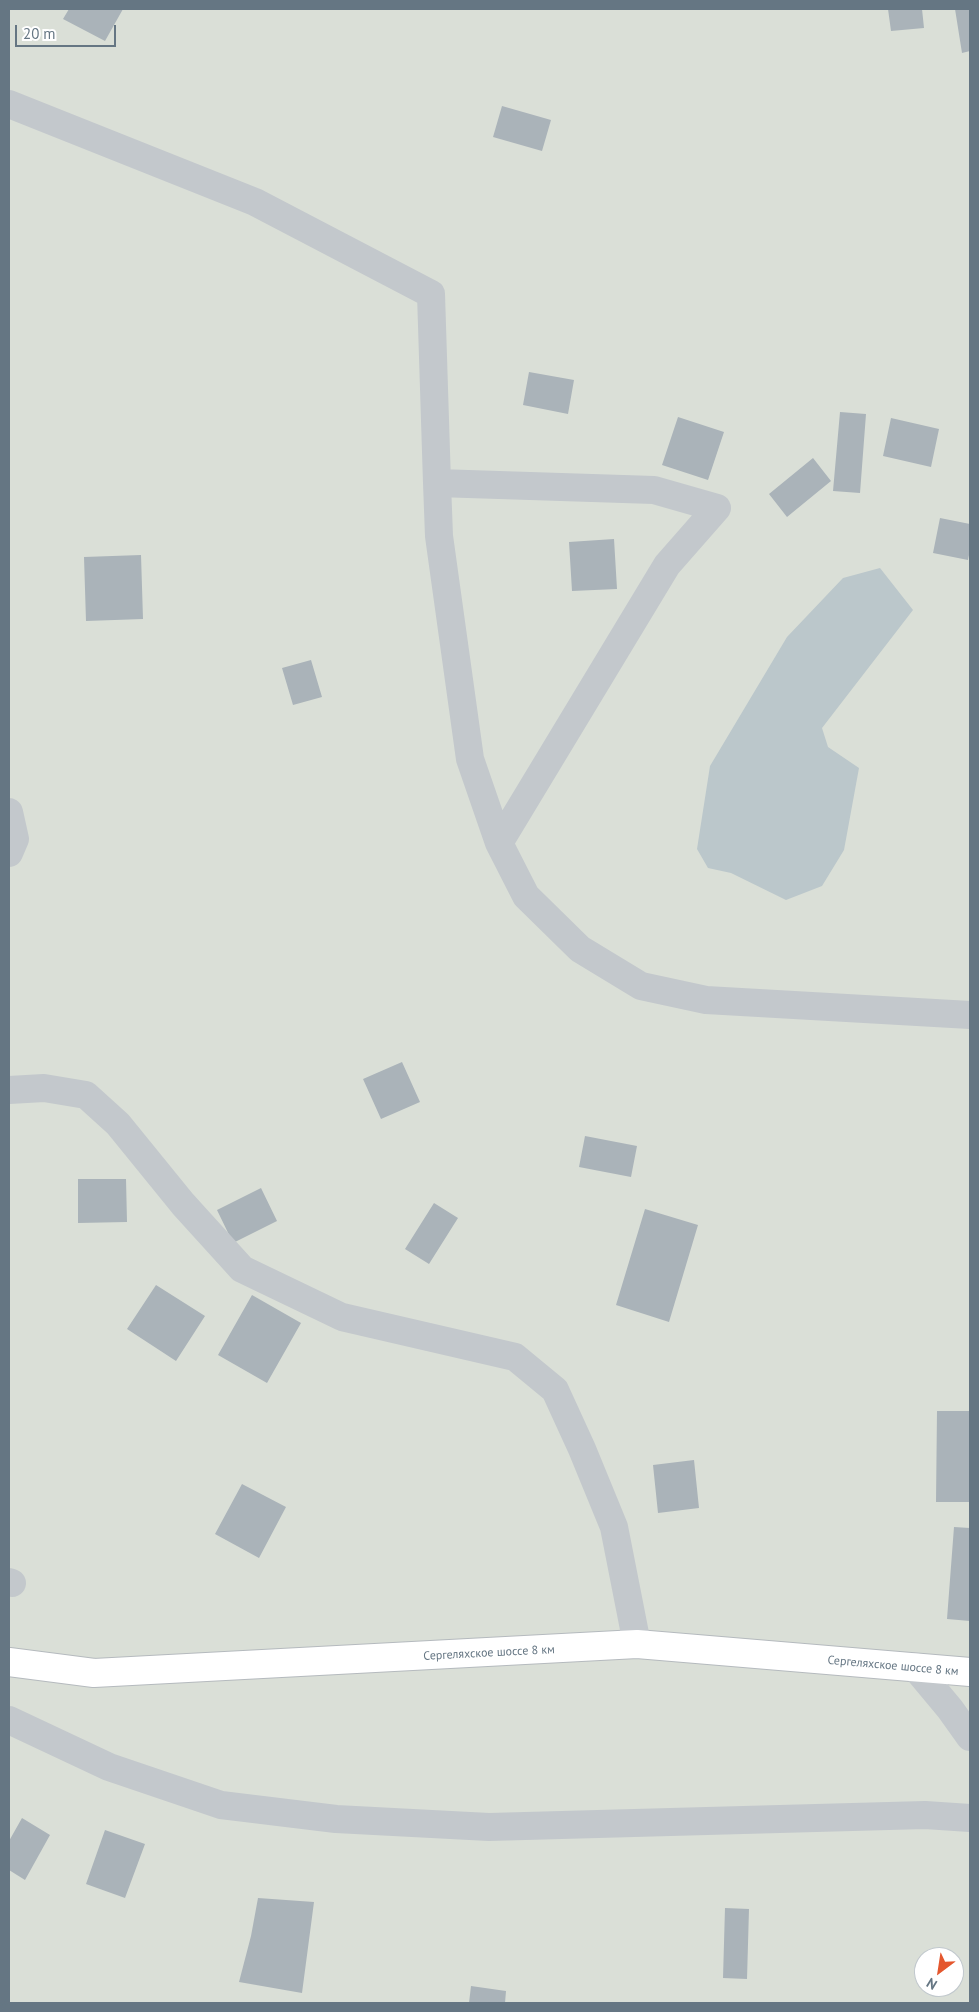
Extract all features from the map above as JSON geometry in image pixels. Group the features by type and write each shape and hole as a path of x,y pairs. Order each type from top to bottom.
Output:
{"main road":[{"name":"Сергеляхское шоссе 8 км","path":"9,1662 94,1674 637,1644 970,1672"}],"street":[{"path":"9,104 255,202 430,294 439,536 470,759 500,843 526,896 580,949 641,986 706,1000 970,1015"},
{"path":"437,483 654,490 717,508 667,565 500,843"},
{"path":"9,812 15,839 9,853"},
{"path":"9,1090 44,1088 86,1095 118,1124 183,1204 242,1269 342,1317 515,1358 555,1390 582,1448 614,1527 637,1644"},
{"path":"915,1667 950,1709 970,1737"},
{"path":"9,1720 110,1767 221,1805 336,1819 489,1827 926,1815 970,1818"}],"shaded area":[{"path":"9,9 970,9 970,2003 9,2003"},
{"path":"880,568 913,610 822,728 828,747 859,768 844,850 822,886 786,900 731,873 708,868 697,849 710,766 787,637 843,578"}],"building":[{"path":"69,9 123,9 105,41 63,19"},
{"path":"888,9 922,9 924,28 891,31"},
{"path":"955,9 970,9 970,51 962,53"},
{"path":"502,106 551,120 542,151 493,137"},
{"path":"529,372 574,380 568,414 523,405"},
{"path":"840,412 866,414 860,493 833,491"},
{"path":"678,417 724,432 708,480 662,465"},
{"path":"891,418 939,429 931,467 883,456"},
{"path":"813,458 831,481 787,517 769,494"},
{"path":"940,518 970,524 968,560 933,553"},
{"path":"614,539 617,589 572,591 569,542"},
{"path":"141,555 143,619 86,621 84,557"},
{"path":"311,660 322,697 293,705 282,668"},
{"path":"402,1062 420,1102 381,1119 363,1079"},
{"path":"585,1136 637,1146 631,1177 579,1167"},
{"path":"78,1179 126,1179 127,1222 78,1223"},
{"path":"261,1188 277,1221 233,1243 217,1210"},
{"path":"434,1203 458,1218 429,1264 405,1249"},
{"path":"645,1209 698,1225 669,1322 616,1305"},
{"path":"156,1285 205,1316 176,1361 127,1329"},
{"path":"252,1295 301,1323 267,1383 218,1355"},
{"path":"937,1411 970,1411 970,1502 936,1502"},
{"path":"694,1460 699,1508 658,1513 653,1465"},
{"path":"242,1484 286,1507 259,1558 215,1534"},
{"path":"954,1527 970,1528 970,1621 947,1619"},
{"path":"22,1818 50,1835 25,1880 9,1870 9,1841"},
{"path":"105,1830 145,1844 125,1898 86,1884"},
{"path":"258,1898 314,1902 302,1993 239,1982 251,1936"},
{"path":"725,1908 749,1909 747,1979 723,1978"},
{"path":"471,1986 506,1991 505,2003 469,2003"}]}
